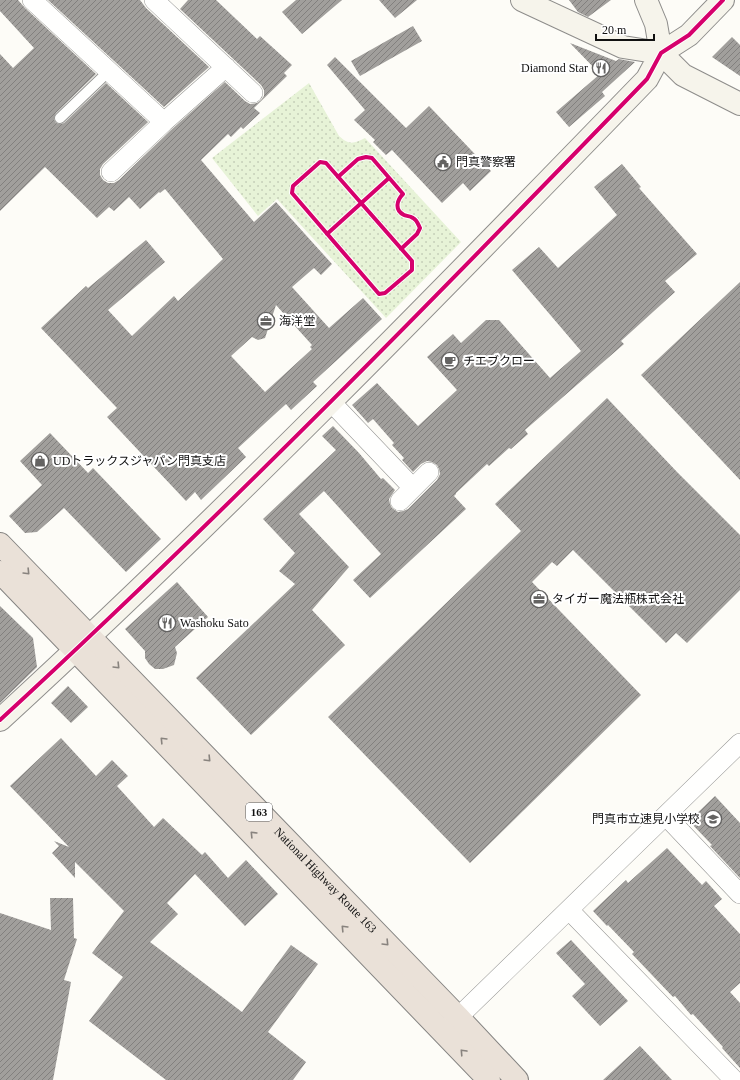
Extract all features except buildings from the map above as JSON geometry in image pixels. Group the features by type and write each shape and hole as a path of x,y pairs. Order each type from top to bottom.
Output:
{"highway":[{"name":"National Highway Route 163","path":"0,544 83,643 451,1024 517,1080"},
{"name":"National Highway Route 163","path":"0,572 83,643"},
{"name":"National Highway Route 163","path":"451,1024 489,1080"}],"street":[{"path":"32,0 164,122"},
{"path":"154,0 253,93"},
{"path":"522,0 623,47 661,53"},
{"path":"646,0 656,24 661,53 683,75 740,104"},
{"path":"0,720 83,643 331,402 647,79 661,53 689,35 723,0"},
{"path":"111,172 164,122 226,68"},
{"path":"331,402 406,494 429,472"},
{"path":"451,1024 740,743"},
{"path":"666,816 740,894"},
{"path":"569,910 736,1077"}],"lane":[{"path":"60,118 109,71"}],"green space":[{"path":"309,83 339,136 351,143 365,138 461,242 386,318 277,199 258,216 212,158"}],"cycle path":[{"path":"0,720 83,643 247,485 408,324 647,79 661,53 689,35 723,0"},
{"path":"338,177 358,159 366,157 372,158 403,194 398,202 398,208 401,213 414,219 420,228 417,234 401,249"},
{"path":"320,162 326,163 412,261 412,270 385,293 379,294 292,193 293,186 320,162"},
{"path":"327,234 389,178"}],"place":[{"name":"Diamond Star","path":"601,68"},
{"name":"門真警察署","path":"443,162"},
{"name":"海洋堂","path":"266,321"},
{"name":"チエブクロー","path":"450,361"},
{"name":"UDトラックスジャパン門真支店","path":"40,461"},
{"name":"タイガー魔法瓶株式会社","path":"539,599"},
{"name":"Washoku Sato","path":"167,623"},
{"name":"門真市立速見小学校","path":"713,819"}]}
